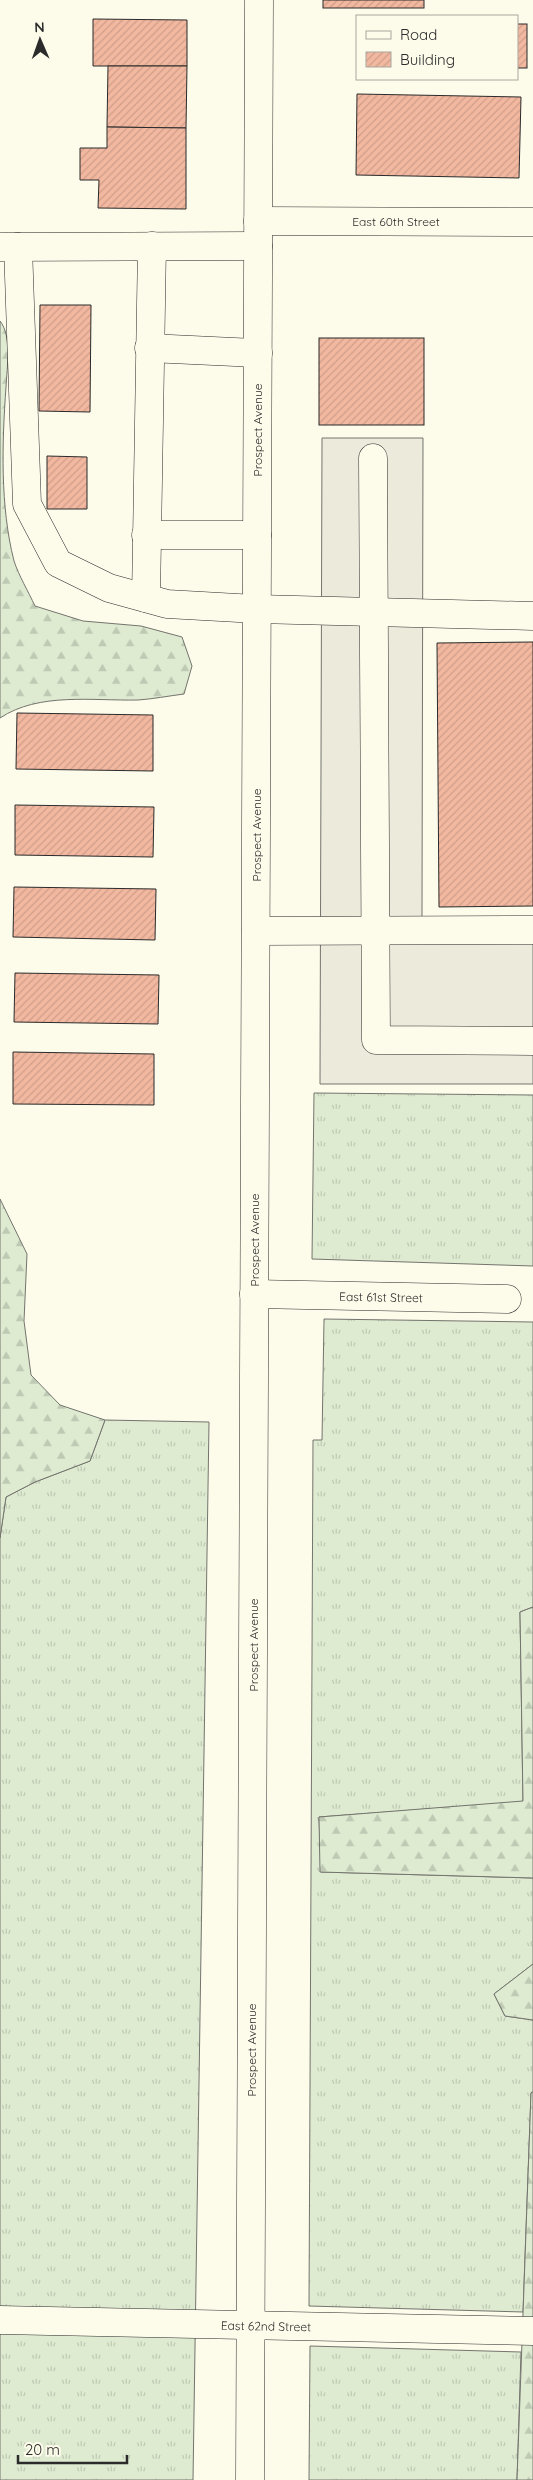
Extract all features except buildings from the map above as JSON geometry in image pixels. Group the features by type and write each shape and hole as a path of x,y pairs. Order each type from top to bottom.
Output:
{"main road":[{"name":"Prospect Avenue","path":"250,2480 259,0"},
{"name":"East 60th Street","path":"9,247 152,246 258,234 533,222"},
{"path":"146,598 152,246"},
{"path":"9,247 27,504 58,564 109,588 167,604 257,609 533,616"},
{"path":"149,348 258,352"},
{"path":"373,458 376,1040 533,1041"},
{"path":"146,535 257,535"},
{"path":"256,931 533,930"},
{"name":"East 61st Street","path":"254,1294 507,1299"},
{"name":"East 62nd Street","path":"0,2320 533,2331"}],"green space":[{"path":"0,321 4,327 8,352 4,430 4,497 9,540 18,572 35,606 83,621 141,626 182,637 192,666 184,694 138,700 85,699 49,701 32,704 0,718"},
{"path":"314,1093 533,1095 533,1266 312,1259"},
{"path":"0,1199 27,1254 24,1321 31,1375 60,1405 105,1420 90,1461 35,1482 6,1497 0,1538"},
{"path":"324,1319 533,1322 533,1607 520,1612 523,1802 319,1817 321,1872 533,1878 533,1964 494,1994 505,2016 533,2020 533,2092 531,2093 523,2312 309,2306 313,1440 322,1440"},
{"path":"105,1420 209,1422 193,2480 0,2480 0,1538 6,1497 35,1482 90,1461"},
{"path":"533,1607 533,1878 320,1872 319,1817 523,1801 520,1612"},
{"path":"533,1964 533,2020 505,2016 494,1994"},
{"path":"533,2092 533,2480 517,2480 531,2093"},
{"path":"310,2346 521,2352 517,2480 309,2480"}],"shaded area":[{"path":"322,438 423,438 422,917 533,917 533,1084 320,1084"}]}
